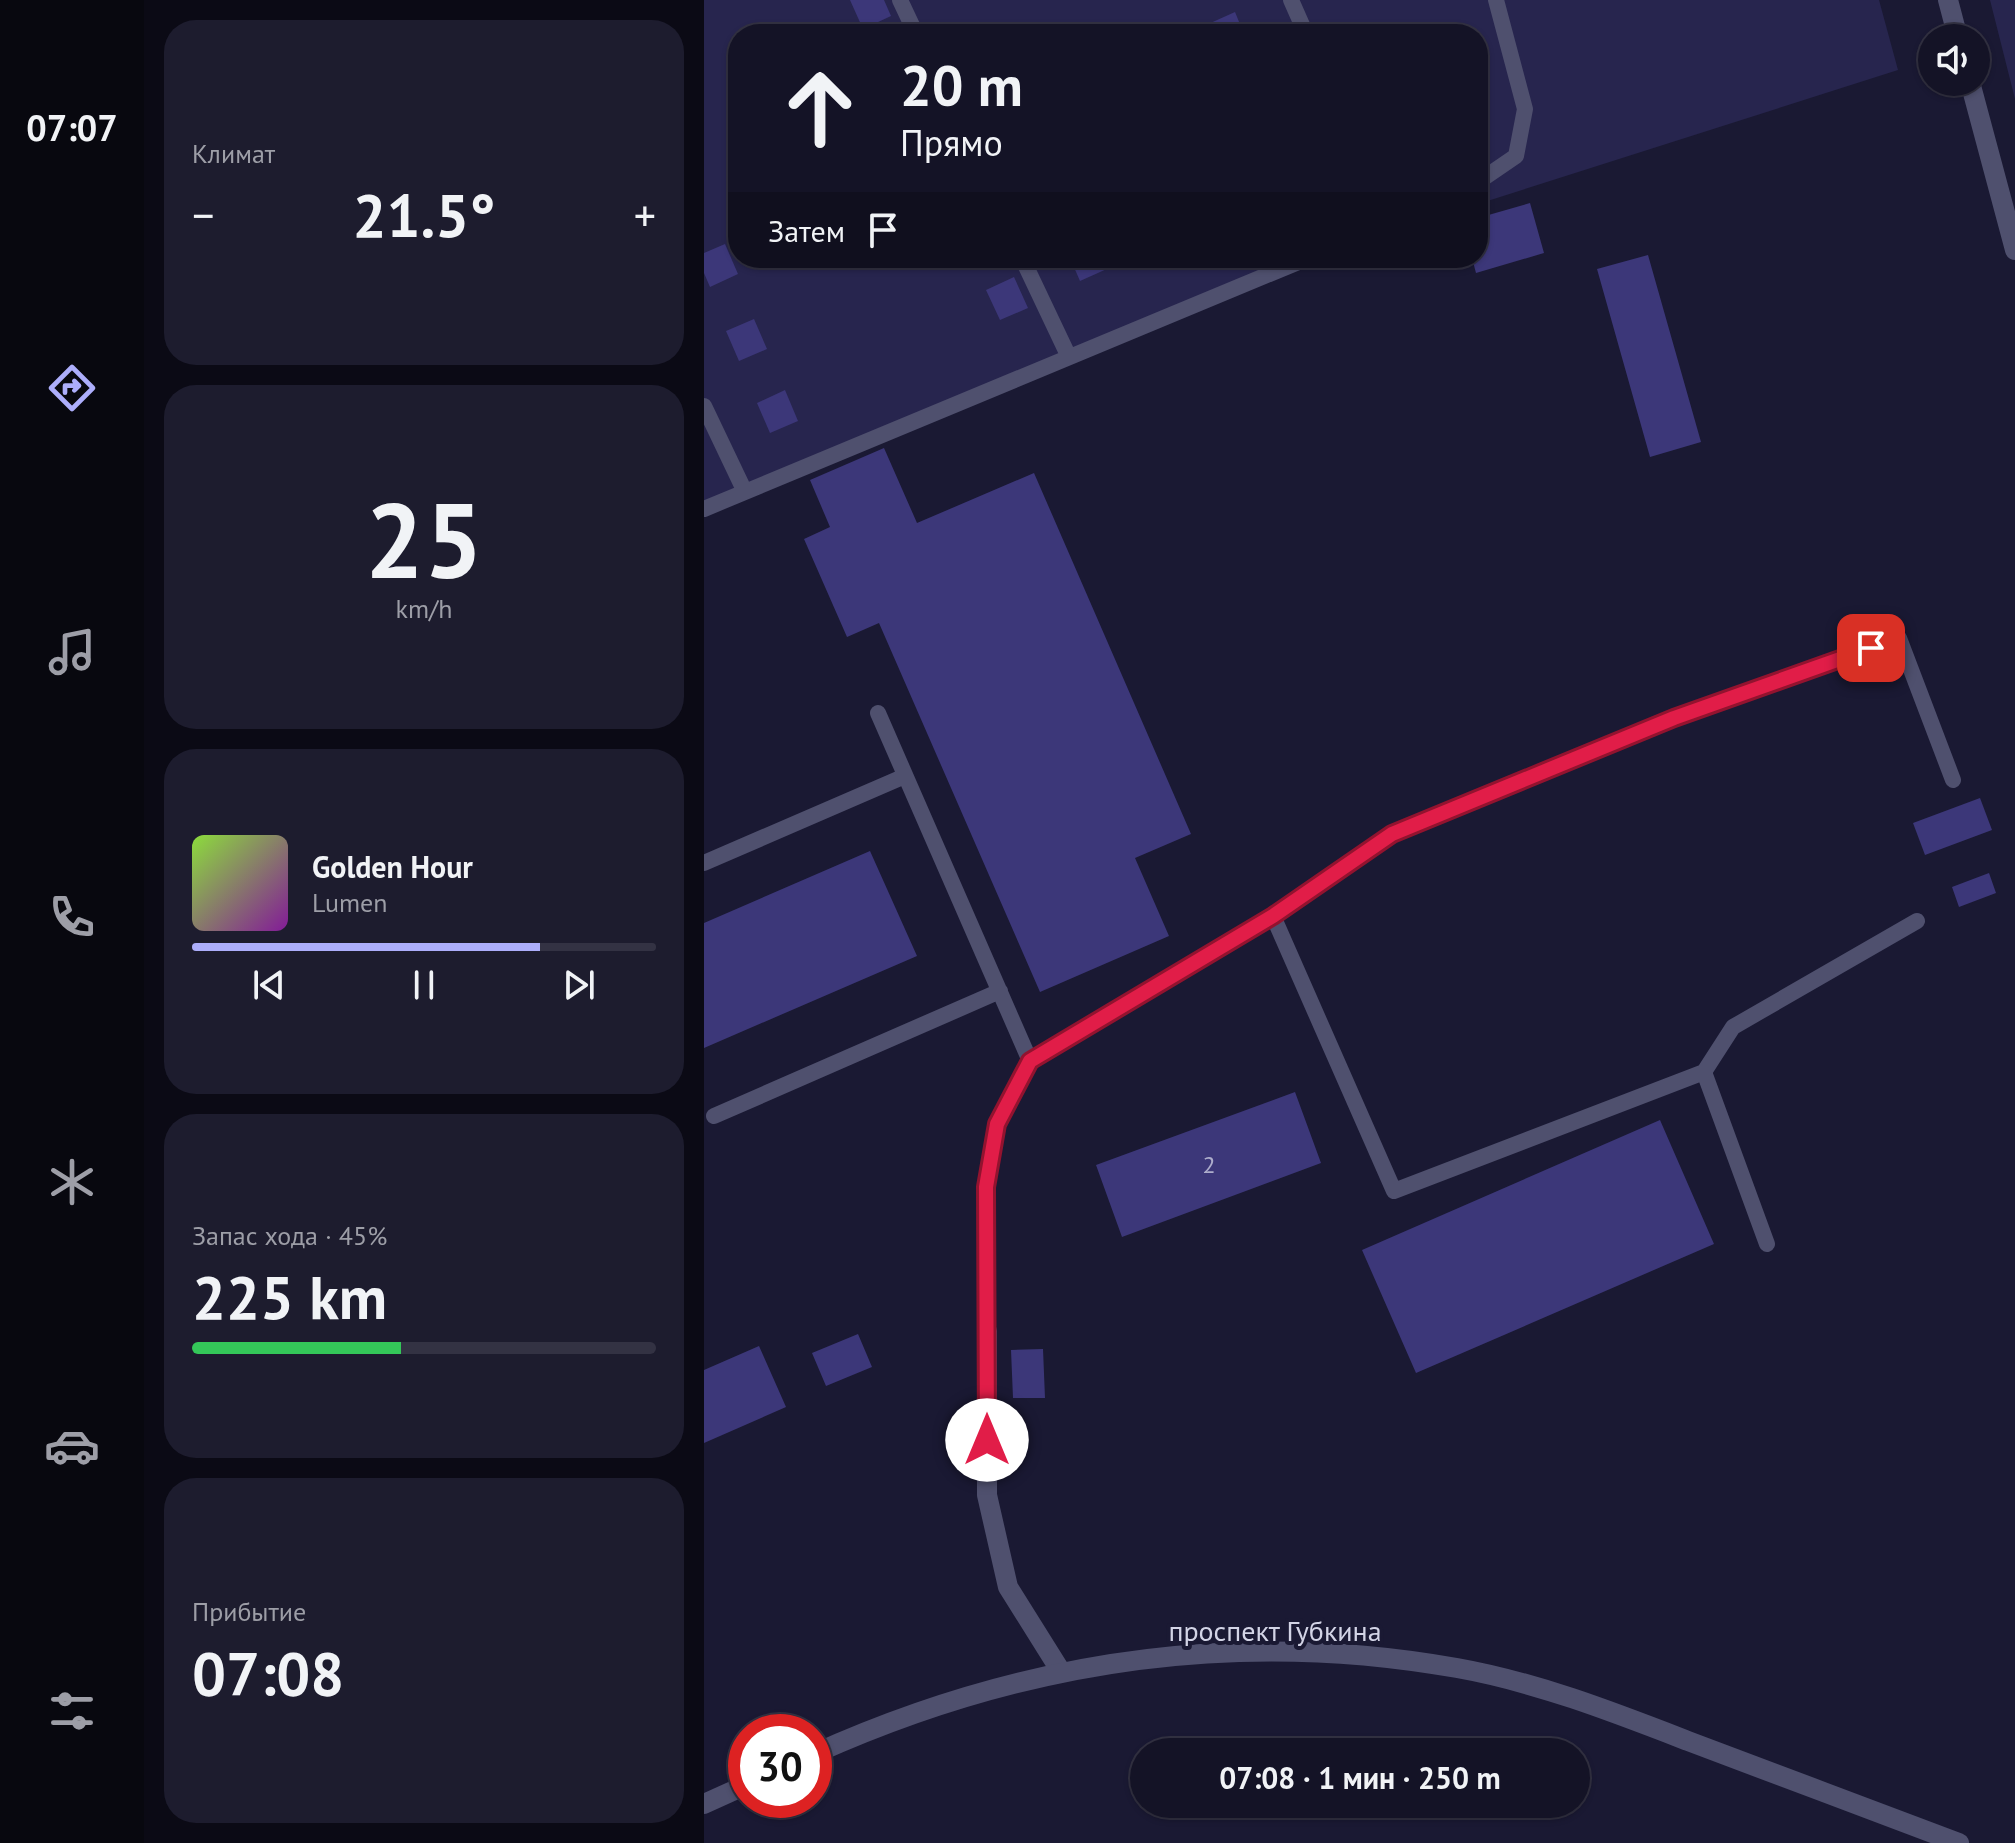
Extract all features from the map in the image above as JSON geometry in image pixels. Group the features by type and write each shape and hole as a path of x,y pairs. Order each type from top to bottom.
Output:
{"street":[{"path":"1948,0 1954,24"},
{"path":"1974,96 2015,250"},
{"path":"987,1331 987,1495 1008,1587 1060,1670"},
{"name":"проспект Губкина","path":"832,1746 892,1719 1060,1670 1192,1652 1348,1653 1459,1668 1578,1699 1959,1843"},
{"path":"704,1804 728,1793"}],"lane":[{"path":"900,0 911,24"},
{"path":"1291,0 1302,24"},
{"path":"1488,175 1516,156 1525,109 1496,0"},
{"path":"1027,268 1068,355"},
{"path":"704,509 1283,268"},
{"path":"704,406 745,492"},
{"path":"987,1331 986,1187 997,1124 1030,1061 1273,916 1392,834 1674,718 1899,638 1953,780"},
{"path":"878,713 1030,1061"},
{"path":"704,863 905,776"},
{"path":"1273,916 1394,1191 1704,1072 1733,1027 1917,921"},
{"path":"714,1116 1000,991"},
{"path":"1704,1072 1767,1244"}],"shaded area":[{"path":"704,0 1879,0 1898,70 1488,201 1488,24 728,24 728,268 1300,268 704,515"},
{"path":"1990,0 2015,0 2015,99"}],"building":[{"path":"850,0 884,0 891,16 874,24 861,24"},
{"path":"1235,12 1240,24 1208,24"},
{"path":"1530,203 1544,253 1476,273 1475,268 1488,268 1488,215"},
{"path":"725,244 728,268 735,268 738,274 710,287 704,273 704,253"},
{"path":"1648,255 1701,442 1650,457 1597,269"},
{"path":"1074,268 1109,268 1080,281"},
{"path":"1014,277 1028,308 1000,320 986,290"},
{"path":"754,319 767,349 739,361 726,331"},
{"path":"785,390 798,421 770,433 757,403"},
{"path":"884,448 917,523 1034,473 1191,834 1135,858 1169,936 1040,992 879,623 847,637 804,539 830,527 810,480"},
{"path":"1980,798 1992,830 1925,855 1913,823"},
{"path":"870,851 917,956 704,1048 704,923"},
{"path":"1989,873 1996,893 1959,907 1952,887"},
{"path":"1295,1092 1321,1163 1122,1237 1096,1165"},
{"path":"1660,1120 1714,1244 1416,1373 1362,1250"},
{"path":"858,1334 872,1367 826,1386 812,1353"},
{"path":"759,1346 786,1407 704,1443 704,1370"},
{"path":"1043,1349 1045,1398 1013,1398 1011,1350"}],"route":[{"path":"987,1440 986,1187 997,1124 1030,1061 1273,916 1392,834 1674,718 1871,648"}]}
